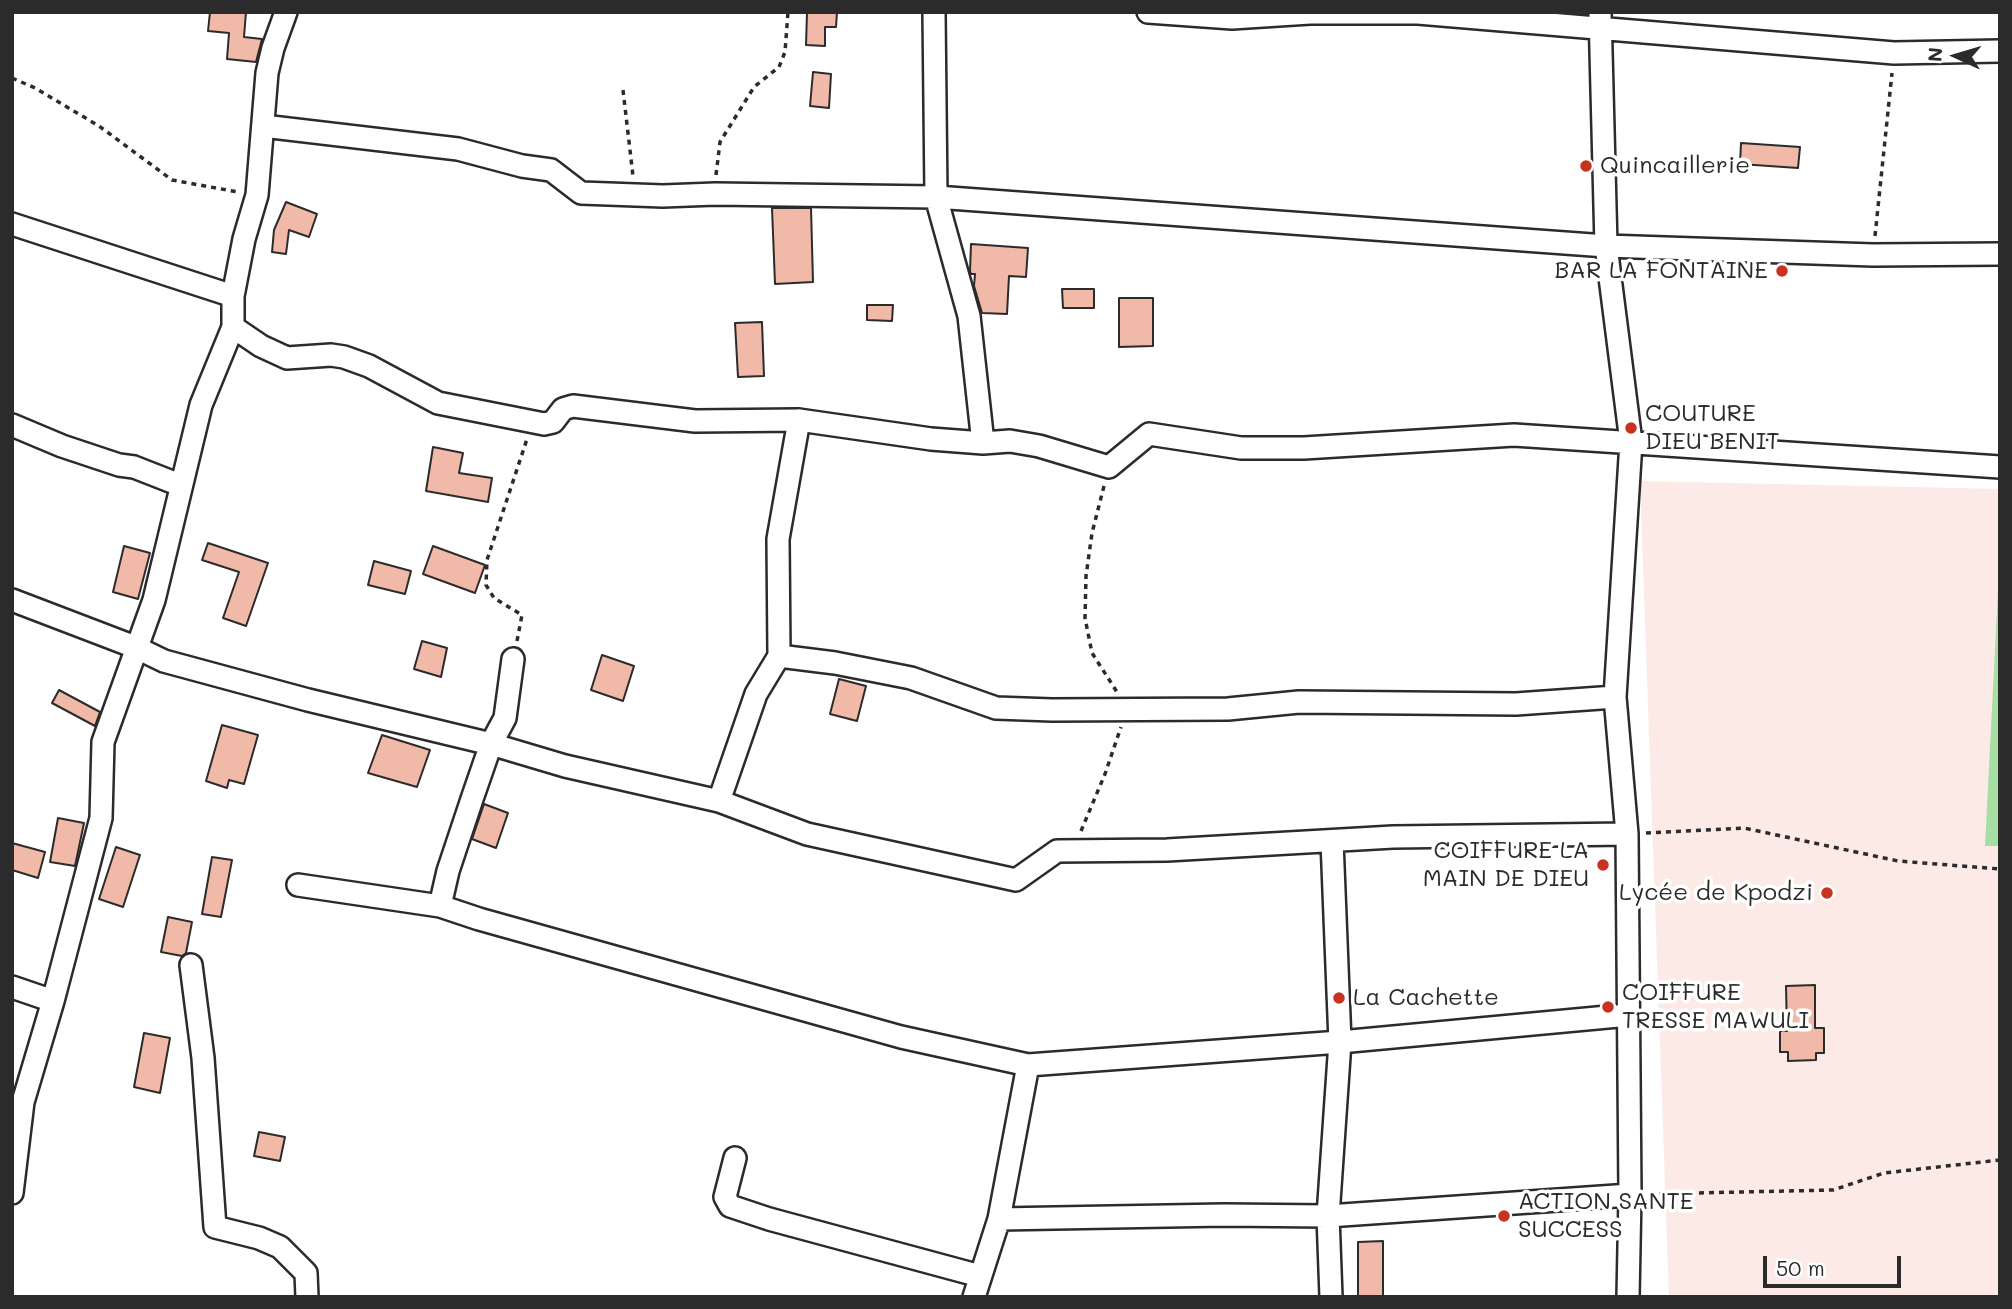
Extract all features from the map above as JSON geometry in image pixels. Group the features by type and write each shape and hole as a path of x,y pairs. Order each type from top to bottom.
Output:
{"street":[{"path":"13,1185 23,1102 53,1001 101,818 103,742 158,585 201,405 233,327 233,296 244,239 257,195 267,73 286,12"},
{"path":"934,12 936,197 969,316 983,443"},
{"path":"1148,12 1232,18 1310,13 1418,13 1600,21 1894,53 2000,51"},
{"path":"1600,21 1606,246 1631,442 1615,697 1627,834 1630,1195 1628,1297"},
{"path":"263,126 458,149 522,166 551,170 581,193 936,197 1606,246 1873,255 2000,254"},
{"path":"12,224 233,296"},
{"path":"233,327 261,346 287,358 331,355 344,357 369,366 438,403 544,424 553,422 563,409 573,406 695,421 799,420 931,439 983,443 1010,441 1039,446 1109,467 1149,434 1241,448 1304,448 1514,435 2000,467"},
{"path":"719,800 757,694 779,656 778,539 799,420"},
{"path":"12,425 62,446 119,465 134,467 180,485"},
{"path":"12,600 135,647 164,662 491,744 565,766 719,800 807,834 1016,880 1057,851 1167,850 1393,837 1627,834"},
{"path":"779,656 835,663 911,678 996,708 1228,709 1299,702 1516,704 1615,697"},
{"path":"440,906 448,871 491,744 505,718 513,659"},
{"path":"1331,1297 1328,1216 1340,1042 1332,841"},
{"path":"298,885 440,906 901,1037 1028,1065 1340,1042 1629,1015"},
{"path":"191,965 204,1058 215,1227 259,1238 280,1247 306,1273 307,1297"},
{"path":"12,987 53,1001"},
{"path":"735,1158 725,1197 730,1206 977,1287 999,1219 1028,1065"},
{"path":"999,1219 1328,1216 1630,1195"}],"path":[{"path":"715,194 720,142 754,87 779,67 785,52 788,12"},
{"path":"1873,255 1894,53"},
{"path":"12,78 35,88 99,126 172,180 257,195"},
{"path":"623,90 635,195"},
{"path":"513,659 522,615 495,598 486,585 487,560 534,421"},
{"path":"1079,836 1128,709 1092,653 1085,618 1086,576 1092,533 1109,467"},
{"path":"1627,834 1744,828 1898,861 2000,869"},
{"path":"1630,1195 1833,1190 1884,1173 2000,1160"}],"shaded area":[{"name":"Lycée de Kpodzi","path":"1640,481 2000,489 2000,1297 1669,1297"}],"green space":[{"path":"1998,590 2000,846 1985,846"}],"building":[{"path":"210,12 246,12 244,37 262,39 256,62 227,59 229,33 208,31"},
{"path":"807,12 837,12 836,27 825,27 825,46 806,45"},
{"path":"813,72 831,74 829,108 810,106"},
{"path":"1741,143 1800,147 1798,168 1740,164"},
{"path":"286,202 317,214 309,237 289,230 286,254 272,252 274,230"},
{"path":"772,208 811,208 813,282 775,284"},
{"path":"971,244 1028,248 1026,277 1009,276 1007,314 982,313 974,286 975,274 970,271"},
{"path":"1062,289 1094,289 1094,308 1063,308"},
{"path":"1119,298 1153,298 1153,346 1119,347"},
{"path":"867,305 893,305 892,321 867,320"},
{"path":"762,322 764,376 738,377 735,323"},
{"path":"433,447 463,453 459,473 492,478 488,502 426,491"},
{"path":"208,543 268,563 246,626 223,618 239,572 202,560"},
{"path":"124,546 150,553 138,599 113,592"},
{"path":"433,546 485,565 475,593 423,574"},
{"path":"374,561 411,571 405,594 368,585"},
{"path":"422,641 447,648 441,677 414,669"},
{"path":"602,655 634,666 623,701 591,690"},
{"path":"839,679 866,686 857,721 830,714"},
{"path":"59,690 100,712 95,726 52,703"},
{"path":"222,725 258,735 244,784 229,780 227,788 206,781"},
{"path":"382,735 430,750 417,787 368,773"},
{"path":"484,804 508,813 496,848 472,839"},
{"path":"58,818 84,823 75,866 50,862"},
{"path":"12,843 45,852 38,878 12,870"},
{"path":"116,847 140,855 123,907 99,899"},
{"path":"212,857 232,860 221,917 202,914"},
{"path":"168,917 192,922 186,953 182,956 161,952"},
{"path":"1815,985 1815,1028 1824,1028 1824,1053 1816,1053 1816,1060 1788,1061 1788,1052 1780,1052 1780,1031 1787,1031 1786,986"},
{"path":"144,1033 170,1038 160,1093 134,1087"},
{"path":"259,1132 285,1137 280,1161 254,1156"},
{"path":"1383,1241 1383,1297 1358,1297 1358,1242"}],"place":[{"name":"Quincaillerie","path":"1586,166"},
{"name":"BAR LA FONTAINE","path":"1782,271"},
{"name":"COUTURE DIEU BENIT","path":"1631,428"},
{"name":"COIFFURE LA MAIN DE DIEU","path":"1603,865"},
{"name":"Lycée de Kpodzi","path":"1827,893"},
{"name":"La Cachette","path":"1339,998"},
{"name":"COIFFURE TRESSE MAWULI","path":"1608,1007"},
{"name":"ACTION SANTE SUCCESS","path":"1504,1216"}]}
